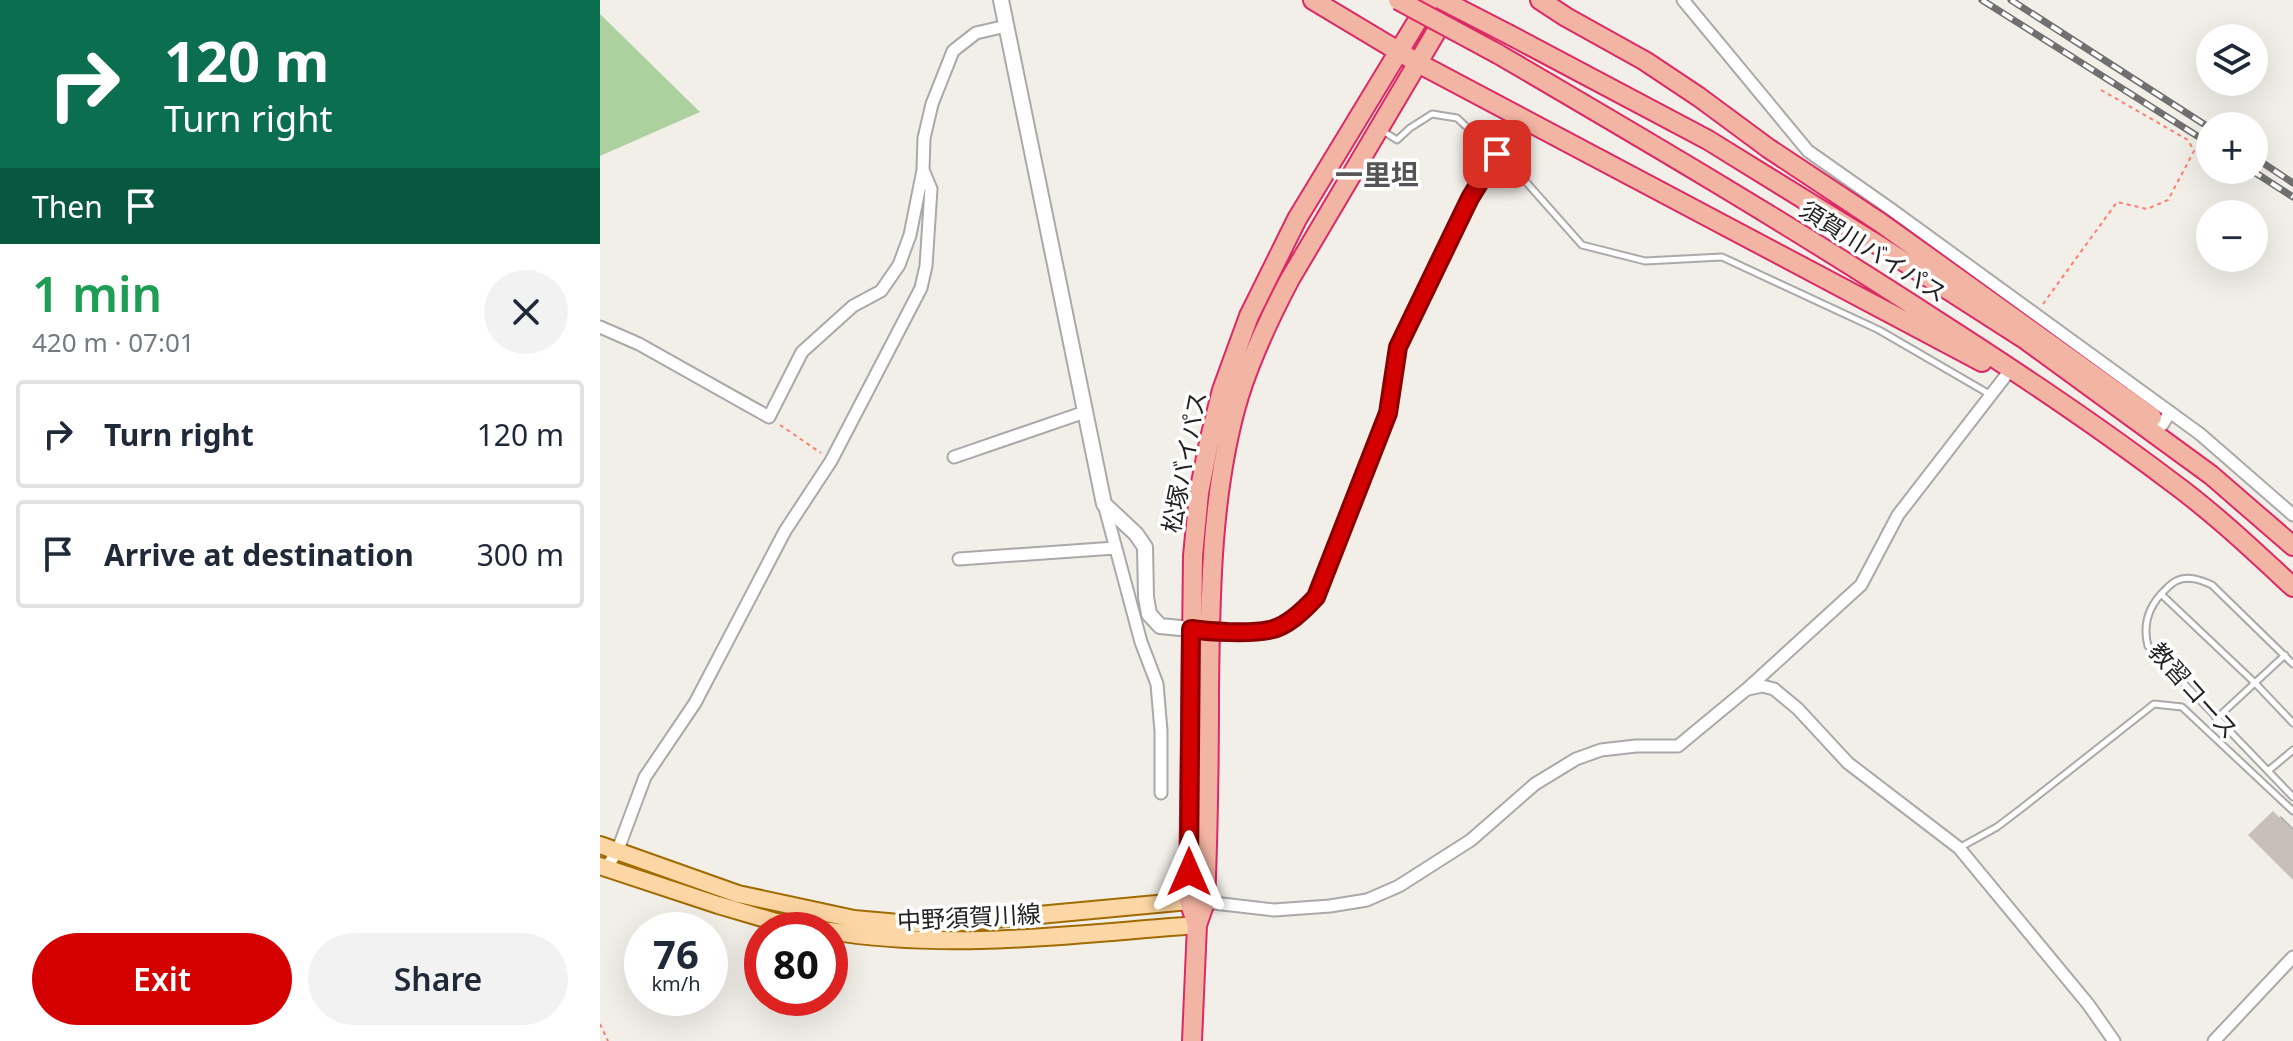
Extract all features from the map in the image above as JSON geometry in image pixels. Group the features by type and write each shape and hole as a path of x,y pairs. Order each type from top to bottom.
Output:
{"highway":[{"path":"1313,0 1418,63 1984,363 2011,369"},
{"name":"須賀川バイパス","path":"1398,0 1498,54 1712,180 1869,276 2011,369 2171,481 2293,587"},
{"name":"松塚バイパス","path":"1192,1041 1197,925 1191,629 1193,556 1199,493 1209,442 1235,352 1249,316 1297,219 1430,0"},
{"name":"須賀川バイパス","path":"1442,0 1708,140 1878,245 2026,340 2211,475 2293,546"},
{"name":"松塚バイパス","path":"1197,902 1213,554 1228,445 1238,398 1262,336 1290,279 1455,0"},
{"path":"1540,0 1645,61 1768,148 1886,216 2166,418 2211,475"}],"main road":[{"name":"中野須賀川線","path":"609,848 738,894 854,919 953,923 1197,902"},
{"name":"中野須賀川線","path":"602,868 744,912"},
{"name":"中野須賀川線","path":"848,934 930,941 1197,925"}],"street":[{"path":"1001,0 1104,504 1141,642 1157,684 1161,793"},
{"path":"1683,0 1808,151 1886,216 2035,314 2115,380"},
{"path":"600,327 639,344 769,417 802,352 853,306 881,291 899,265 910,235 932,104 953,51 976,33 1006,26"},
{"path":"602,868 645,777 695,703 785,531 831,461 921,288 926,266 931,189 923,170"},
{"path":"1197,902 1274,910 1330,906 1378,896 1471,840 1535,784 1576,759 1601,750 1678,746 1747,689 1861,585 1898,515 2011,369"},
{"path":"954,457 1085,412"},
{"path":"2166,418 2200,434 2293,515"},
{"path":"1104,504 1136,534 1145,547 1149,614 1160,626 1210,632"},
{"path":"959,559 1115,548"},
{"path":"1747,689 1762,686 1774,689 1798,709 1848,763 1959,848 2088,1004 2114,1041"},
{"path":"2214,1041 2293,957"}],"lane":[{"path":"1380,129 1397,140 1432,114 1457,118 1527,183 1582,245 1645,261 1722,257 1879,330 1992,396"},
{"path":"1210,632 1271,630 1301,614 1316,597 1388,413 1398,347 1470,198 1497,154"},
{"path":"2293,664 2212,585 2188,578 2175,581 2161,594 2293,723"},
{"name":"教習コース","path":"2161,594 2147,618 2145,633 2148,646 2293,797"},
{"path":"2216,719 2285,655"},
{"path":"1959,848 1997,827 2154,704 2182,707 2293,811"},
{"path":"2268,771 2293,750"}],"path":[{"path":"2035,314 2117,202 2147,209 2168,200 2194,151 2188,140 2101,90"},
{"path":"769,417 831,461"},
{"path":"600,1024 608,1041"}],"green space":[{"path":"600,14 700,112 600,156"}],"building":[{"path":"2273,811 2293,831 2293,880 2248,835"}],"railway":[{"path":"1982,0 2196,135"},
{"path":"2011,0 2196,119"},
{"path":"2268,166 2293,183"},
{"path":"2268,181 2293,197"}],"district":[{"name":"一里坦","path":"1377,175"}],"route":[{"path":"1189,872 1191,629 1210,632 1271,630 1301,614 1316,597 1388,413 1398,347 1470,198 1497,154"}]}
